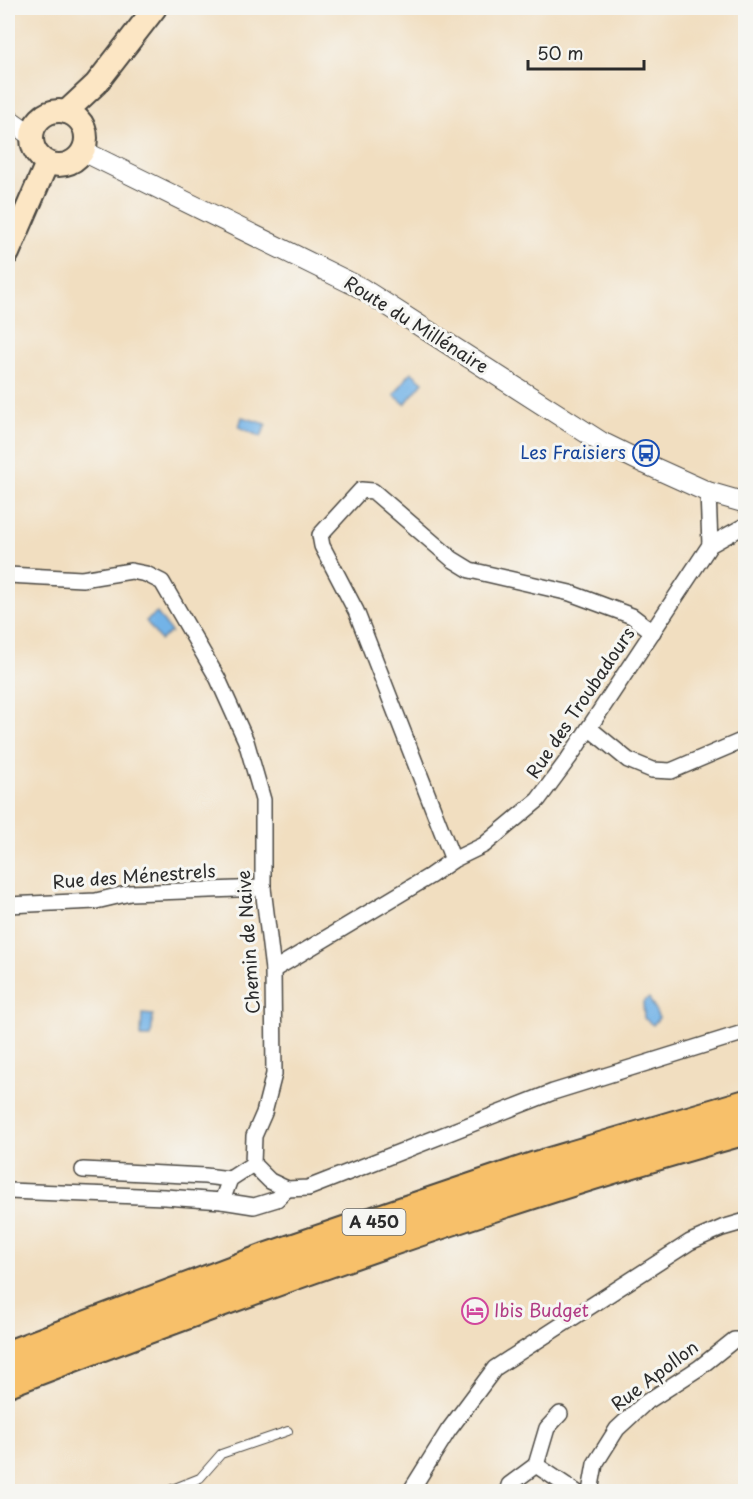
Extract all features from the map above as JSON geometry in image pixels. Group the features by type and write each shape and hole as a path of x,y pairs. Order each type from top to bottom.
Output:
{"highway":[{"name":"A 450","path":"8,1355 265,1258 537,1166 746,1104"},
{"name":"A 450","path":"8,1382 110,1342 328,1263 557,1186 746,1130"},
{"path":"8,1398 92,1363 110,1342"}],"main road":[{"path":"72,116 155,8"},
{"path":"57,111 72,116 83,126 86,134 83,152 71,163 55,165 47,163 35,152 32,136 34,127 40,119 57,111"},
{"path":"8,253 47,163"}],"street":[{"path":"8,119 32,136"},
{"name":"Route du Millénaire","path":"83,152 361,288 601,442 708,492 746,504"},
{"path":"453,860 356,611 322,546 320,536 362,490 373,491 452,559 470,570 570,593 632,616 653,632"},
{"path":"708,492 710,545"},
{"name":"Rue des Troubadours","path":"273,970 453,860 484,845 538,800 569,758 710,545 746,525"},
{"name":"Chemin de Naive","path":"8,575 82,579 130,571 146,574 162,582 218,679 246,741 263,800 263,888 273,970 274,1074 264,1113 254,1136 253,1164"},
{"path":"589,728 628,760 652,770 671,771 746,739"},
{"name":"Rue des Ménestrels","path":"8,905 96,901 130,893 263,888"},
{"path":"222,1201 230,1179 253,1164 270,1181 287,1189 308,1188 553,1092 746,1032"},
{"path":"83,1170 230,1179"},
{"path":"8,1191 165,1197 254,1206 277,1199 287,1189"},
{"path":"410,1491 448,1431 495,1368 690,1242 722,1228 746,1221"},
{"name":"Rue Apollon","path":"590,1491 595,1464 617,1429 645,1403 699,1368 734,1340 746,1340"},
{"path":"509,1485 536,1465 547,1428 560,1414"},
{"path":"536,1465 576,1491"}],"lane":[{"path":"165,1491 200,1478 221,1454 288,1431"}],"water":[{"path":"411,372 423,382 405,404 394,395"},
{"path":"242,417 266,424 261,437 239,427"},
{"path":"157,613 171,632 160,640 146,621"},
{"path":"649,998 659,1018 653,1025 644,1018 643,1002"},
{"path":"142,1014 153,1015 151,1037 141,1037"}],"place":[{"name":"Les Fraisiers","path":"646,453"},
{"name":"Ibis Budget","path":"475,1311"}]}
